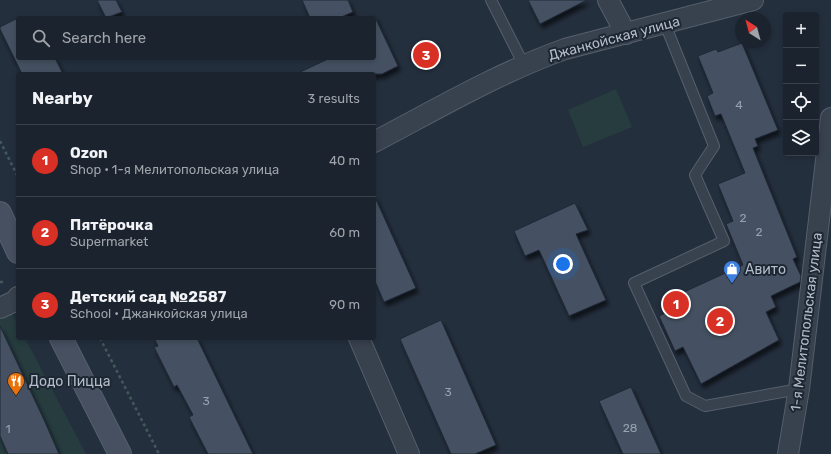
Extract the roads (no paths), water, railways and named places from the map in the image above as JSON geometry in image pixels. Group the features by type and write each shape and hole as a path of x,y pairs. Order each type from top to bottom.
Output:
{"street":[{"path":"608,0 626,34"},
{"name":"Джанкойская улица","path":"376,141 500,76 565,49 753,0"},
{"name":"1-я Мелитопольская улица","path":"788,454 799,390 831,118"},
{"path":"0,213 16,248"},
{"path":"0,308 16,300"},
{"path":"62,340 120,454"},
{"path":"360,340 409,454"}],"lane":[{"path":"491,0 524,65"},
{"path":"665,24 714,146 695,175 724,241 634,283 686,396 705,406 799,390"}],"place":[{"name":"Детский сад №2587","path":"426,55"},
{"name":"Авито","path":"732,284"},
{"name":"Ozon","path":"676,304"},
{"name":"Пятёрочка","path":"720,321"},
{"name":"Додо Пицца","path":"16,396"}]}
